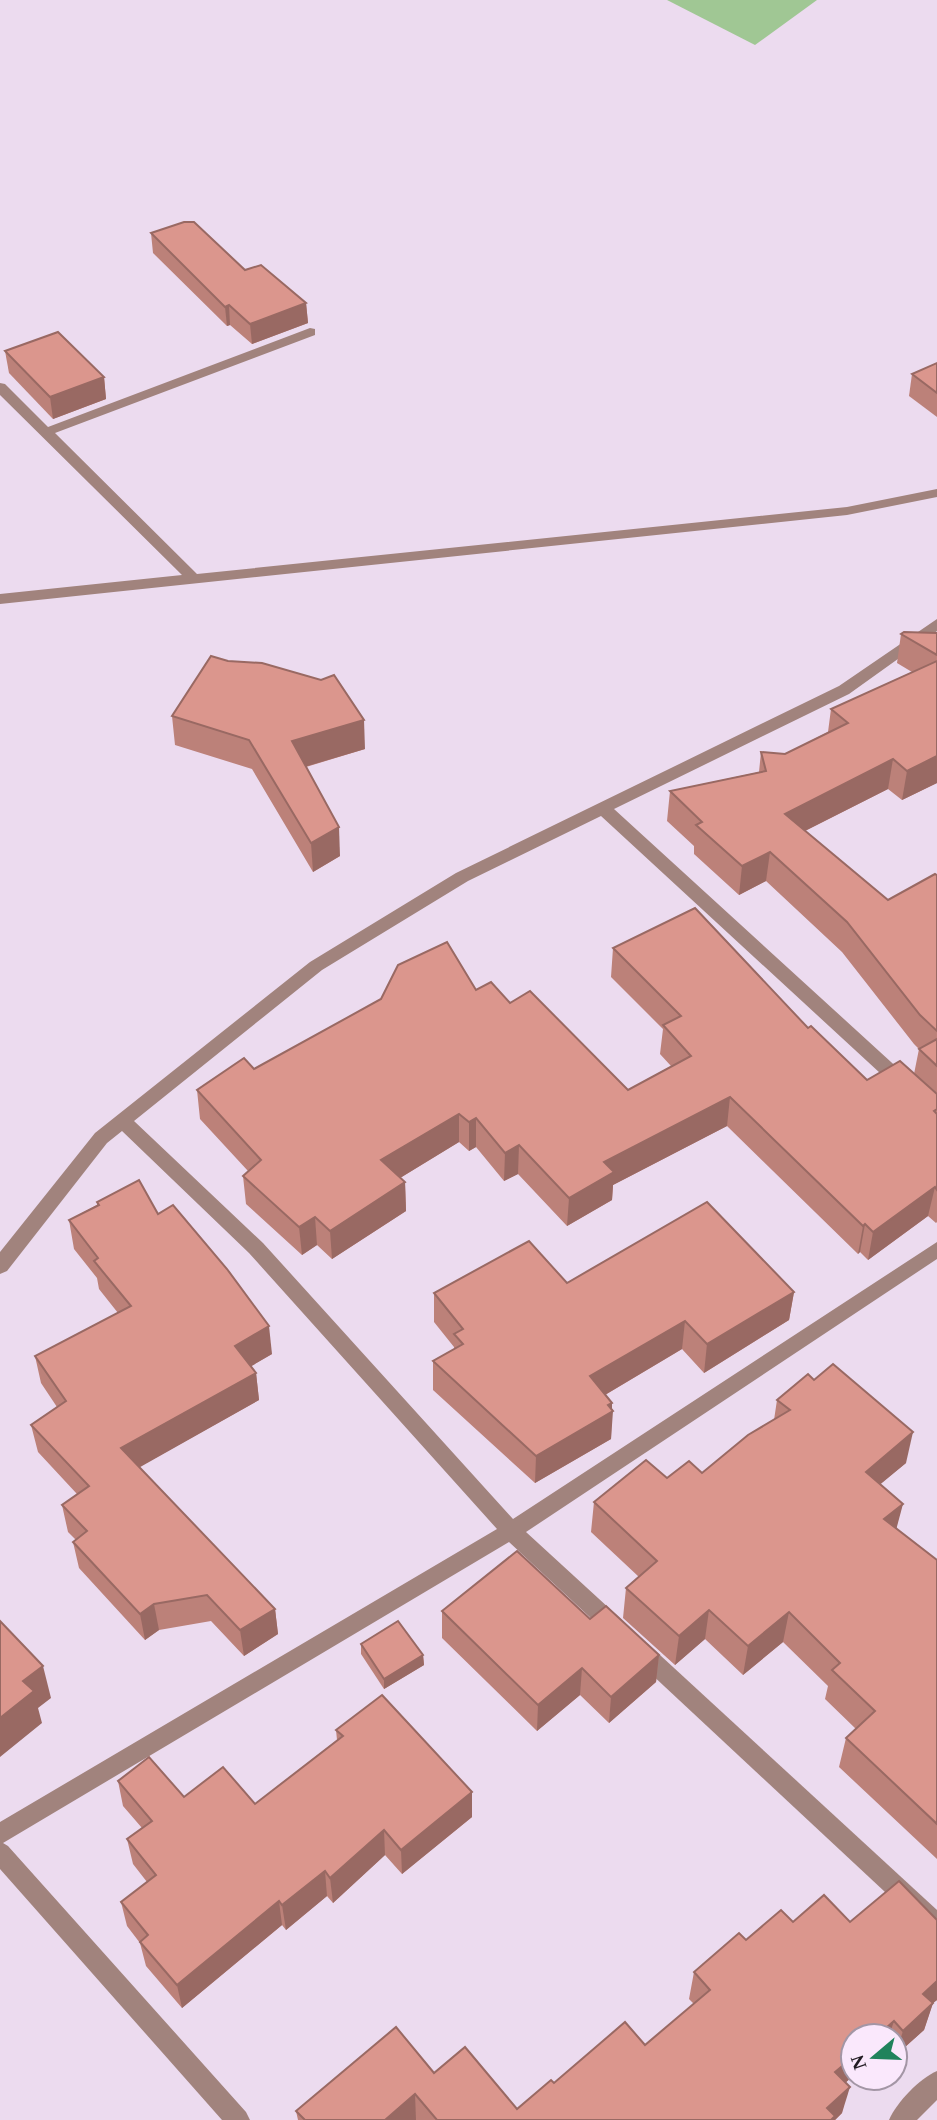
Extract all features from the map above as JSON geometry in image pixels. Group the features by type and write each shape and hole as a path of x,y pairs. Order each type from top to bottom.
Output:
{"street":[{"path":"46,432 310,332"},
{"path":"0,387 194,579"},
{"path":"0,599 847,511 937,493"},
{"path":"0,1266 101,1138 316,966 462,877 844,690 937,624"},
{"path":"602,808 937,1115"},
{"path":"122,1121 256,1248 510,1531 937,1925"},
{"path":"0,1834 510,1531 937,1250"},
{"path":"0,1853 238,2120"},
{"path":"901,2120 937,2083"}],"green space":[{"path":"667,0 817,0 755,45"}],"building":[{"path":"184,222 194,222 245,270 261,265 306,303 250,324 229,305 225,307 151,233"},
{"path":"58,332 104,377 50,397 5,351"},
{"path":"937,363 937,393 912,374"},
{"path":"937,633 937,655 901,634"},
{"path":"211,656 228,661 262,663 321,680 334,675 364,720 292,741 339,827 311,843 249,740 172,716"},
{"path":"937,661 937,756 907,771 893,759 785,814 888,900 937,875 937,1031 920,1015 847,922 770,852 742,866 696,825 702,822 670,791 766,771 761,752 785,754 848,723 831,709"},
{"path":"695,908 808,1028 811,1026 867,1080 900,1061 937,1094 937,1109 934,1111 937,1114 937,1190 935,1187 873,1232 865,1224 863,1226 730,1097 604,1162 614,1172 569,1198 519,1145 505,1153 476,1118 469,1122 459,1114 381,1160 405,1182 330,1231 315,1217 299,1227 243,1176 261,1160 197,1090 244,1058 254,1069 381,999 398,965 447,942 476,990 491,982 510,1003 530,991 628,1090 691,1056 663,1025 681,1016 613,948"},
{"path":"937,1039 937,1066 919,1049"},
{"path":"139,1180 158,1214 173,1205 227,1269 269,1326 235,1346 256,1373 121,1448 275,1609 240,1630 207,1595 154,1604 140,1614 73,1542 87,1531 62,1505 89,1486 31,1425 66,1401 35,1356 131,1306 94,1261 98,1258 69,1220"},
{"path":"707,1202 794,1292 707,1344 685,1321 590,1376 612,1403 608,1405 613,1411 536,1456 433,1361 463,1344 454,1334 463,1329 434,1293 529,1241 567,1283"},
{"path":"833,1364 913,1432 866,1472 903,1504 884,1519 937,1560 937,1824 846,1738 875,1711 832,1670 840,1663 789,1612 748,1646 709,1610 679,1636 626,1588 657,1561 594,1502 646,1460 667,1478 689,1461 702,1473 748,1435 790,1410 777,1400 808,1374 814,1380"},
{"path":"517,1551 590,1619 606,1606 659,1655 611,1697 582,1668 538,1705 442,1611"},
{"path":"0,1621 43,1666 23,1681 34,1691 0,1718"},
{"path":"398,1621 423,1655 384,1679 361,1644"},
{"path":"382,1695 472,1792 401,1850 384,1830 330,1878 325,1871 282,1905 279,1901 177,1985 140,1942 148,1935 121,1902 156,1875 127,1839 152,1821 118,1781 149,1757 184,1797 223,1767 255,1804 343,1736 336,1730"},
{"path":"899,1881 937,1920 937,1981 923,1994 933,2003 909,2025 909,2022 894,2021 839,2022 839,2069 835,2072 839,2076 839,2092 845,2092 827,2108 835,2116 831,2120 437,2120 415,2094 385,2120 305,2120 296,2111 396,2027 434,2073 465,2047 517,2109 551,2080 554,2083 625,2022 645,2045 710,1990 694,1972 739,1933 746,1940 781,1910 793,1922 824,1895 850,1922"}]}
